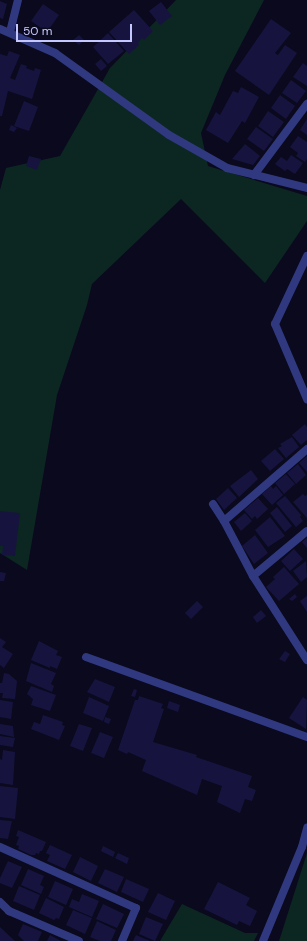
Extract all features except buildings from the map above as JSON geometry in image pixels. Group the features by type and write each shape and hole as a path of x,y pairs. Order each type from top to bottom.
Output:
{"street":[{"path":"10,32 18,0"},
{"path":"0,29 10,32 55,54 169,135 228,168 307,188"},
{"path":"254,175 307,104"},
{"path":"307,256 275,324 307,399"},
{"path":"224,521 307,449"},
{"path":"213,504 224,521 253,576 307,660"},
{"path":"253,576 307,531"},
{"path":"86,657 307,737"},
{"path":"262,941 302,847 307,828"},
{"path":"0,847 136,908 122,941"},
{"path":"0,902 9,911 79,941"}],"green space":[{"path":"176,0 264,0 225,75 201,133 208,166 307,196 307,221 265,283 181,199 92,284 87,305 57,395 27,570 0,553 0,190 6,168 60,156 110,68"},
{"path":"307,853 307,941 279,941"},
{"path":"182,904 245,933 258,933 254,941 160,941"}]}
